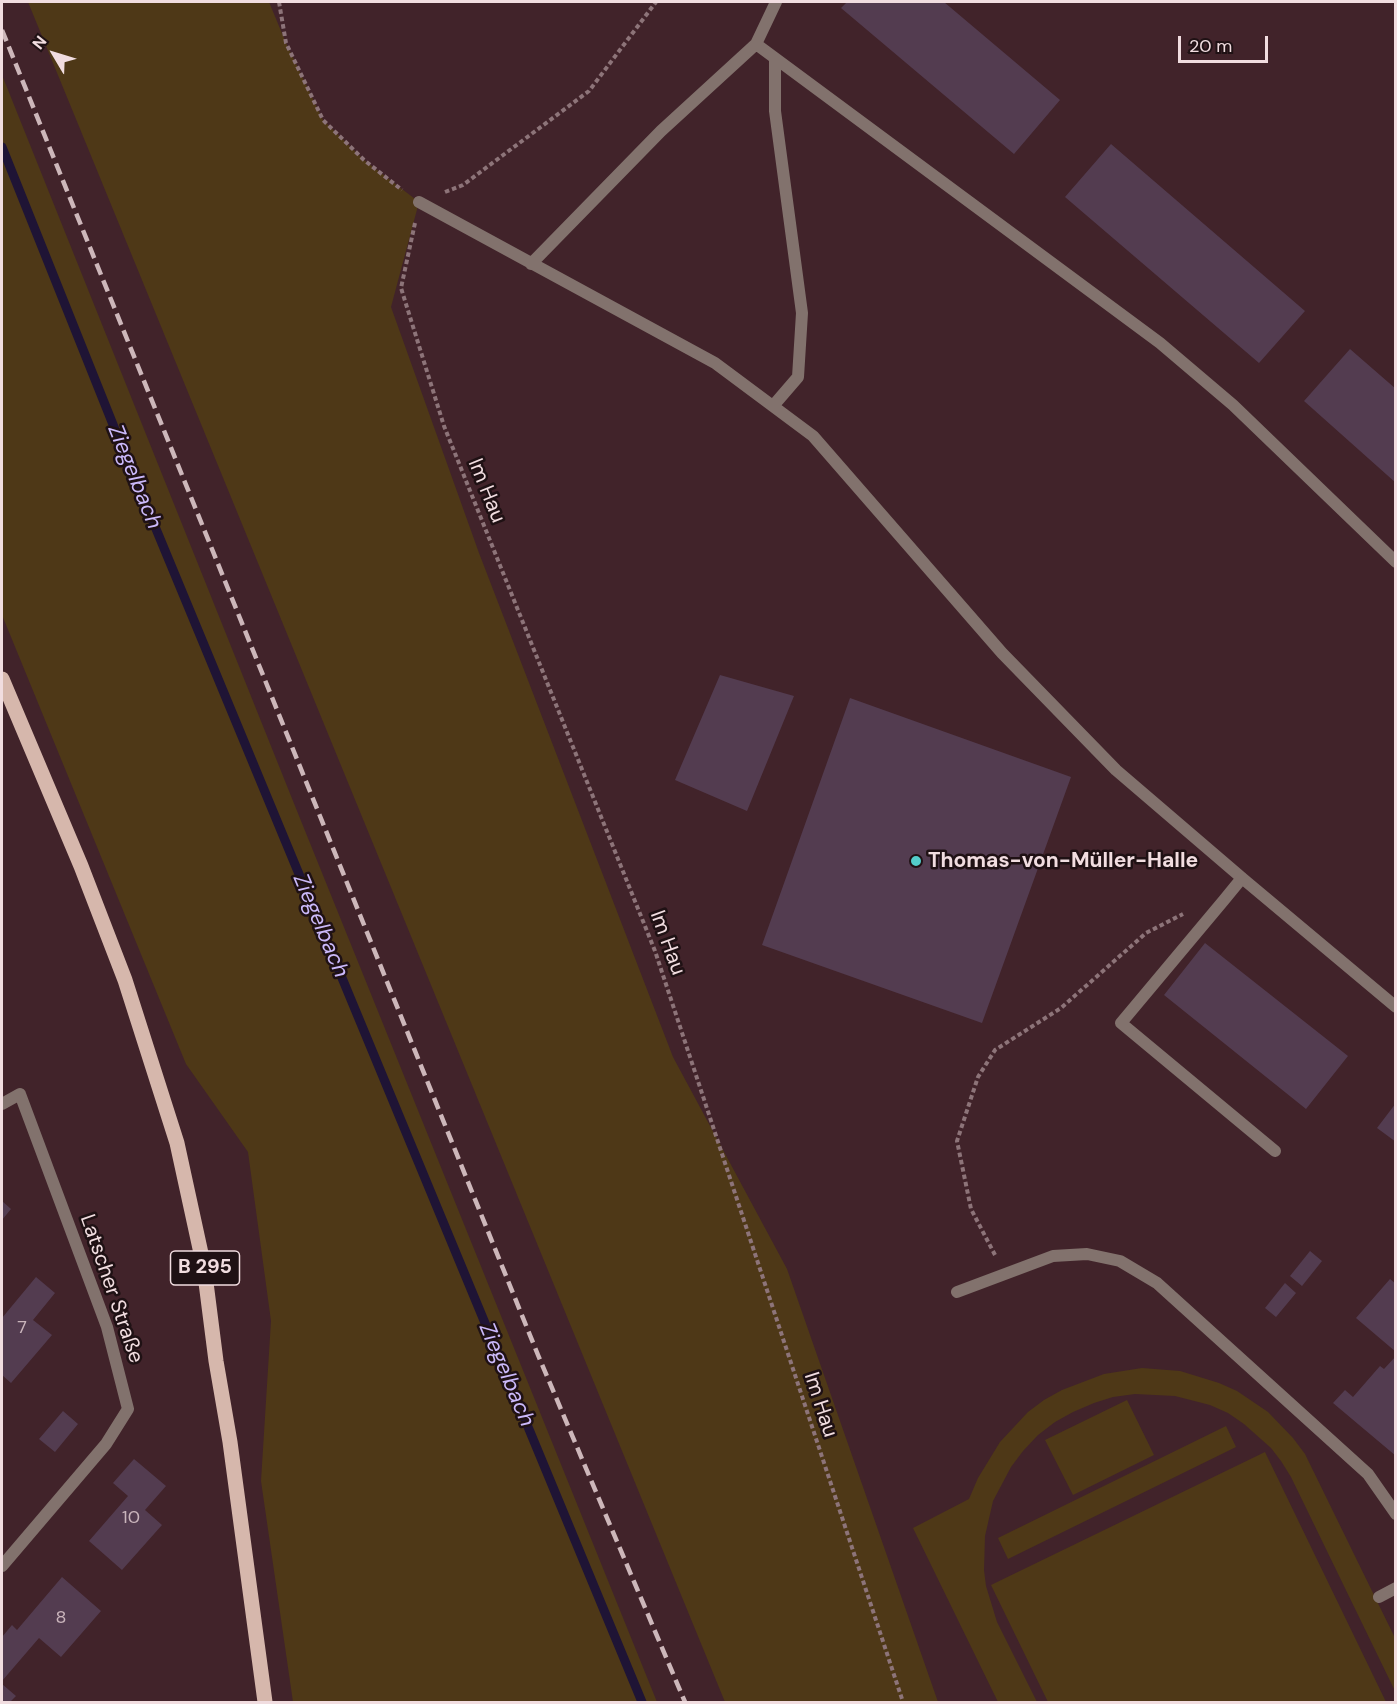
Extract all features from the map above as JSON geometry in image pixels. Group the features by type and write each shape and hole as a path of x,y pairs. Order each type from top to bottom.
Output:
{"main road":[{"name":"B 295","path":"2,679 81,866 121,970 177,1143 204,1267 265,1702"}],"street":[{"path":"531,264 661,132 756,44 776,2"},
{"path":"756,44 1160,343 1233,405 1395,562"},
{"path":"773,406 798,377 802,314 775,111 775,58"},
{"path":"419,202 715,363 813,436 1002,653 1116,770 1395,1007"},
{"path":"1242,878 1121,1023 1275,1151"},
{"name":"Latscher Straße","path":"2,1104 20,1094 108,1327 128,1410 106,1444 2,1566"},
{"path":"957,1292 1053,1256 1087,1254 1120,1261 1157,1283 1368,1474 1395,1514"},
{"path":"1379,1596 1395,1588"}],"path":[{"path":"279,2 286,43 323,120 364,160 419,202 463,185 589,91 656,2"},
{"name":"Im Hau","path":"419,202 401,288 444,426 656,951 903,1702"},
{"path":"1005,1274 971,1209 957,1141 978,1077 995,1050 1061,1008 1146,933 1185,913"}],"shaded area":[{"path":"28,2 269,2 323,120 364,160 419,202 391,307 479,553 673,1057 787,1269 938,1702 725,1702"},
{"path":"2,75 657,1702 293,1702 261,1481 271,1321 248,1152 186,1064 2,615"},
{"path":"1142,1368 1180,1371 1237,1391 1268,1412 1293,1438 1305,1454 1395,1638 1395,1691 1291,1477 1271,1448 1244,1424 1210,1405 1175,1396 1135,1394 1094,1403 1055,1422 1023,1451 1011,1467 993,1501 985,1536 986,1586 997,1622 1037,1702 998,1702 913,1528 969,1499 978,1478 1000,1442 1028,1412 1044,1400 1062,1390 1104,1374"},
{"path":"1127,1400 1154,1455 1073,1495 1045,1440"},
{"path":"1226,1426 1236,1447 1008,1559 998,1538"},
{"path":"1265,1452 1386,1702 1048,1702 991,1585"}],"building":[{"path":"847,2 944,2 1060,100 1014,154 841,8"},
{"path":"1111,144 1305,311 1259,363 1065,197"},
{"path":"1350,349 1396,389 1396,483 1304,401"},
{"path":"720,675 794,696 747,811 675,780"},
{"name":"Thomas-von-Müller-Halle","path":"850,698 1071,777 982,1023 762,945"},
{"path":"1205,943 1348,1056 1306,1109 1164,995"},
{"path":"1396,1103 1396,1142 1377,1128"},
{"path":"2,1201 11,1209 2,1220"},
{"path":"1310,1251 1322,1261 1302,1286 1290,1276"},
{"path":"36,1277 55,1293 33,1320 52,1335 11,1383 2,1375 2,1318"},
{"path":"1390,1279 1396,1284 1396,1352 1356,1318"},
{"path":"1285,1283 1296,1293 1276,1317 1265,1308"},
{"path":"1396,1356 1396,1456 1333,1403 1345,1390 1353,1397 1380,1366 1384,1369"},
{"path":"63,1411 78,1424 55,1452 39,1439"},
{"path":"134,1459 166,1486 145,1510 162,1525 122,1570 89,1541 128,1496 113,1483"},
{"path":"62,1577 101,1611 61,1657 39,1638 2,1681 2,1637 12,1625 17,1630"},
{"path":"2,1684 16,1696 10,1702 2,1702"}],"waterway":[{"name":"Ziegelbach","path":"2,147 120,442 642,1702"}],"railway":[{"path":"2,30 538,1355 685,1702"}],"place":[{"name":"Thomas-von-Müller-Halle","path":"916,861"}]}
